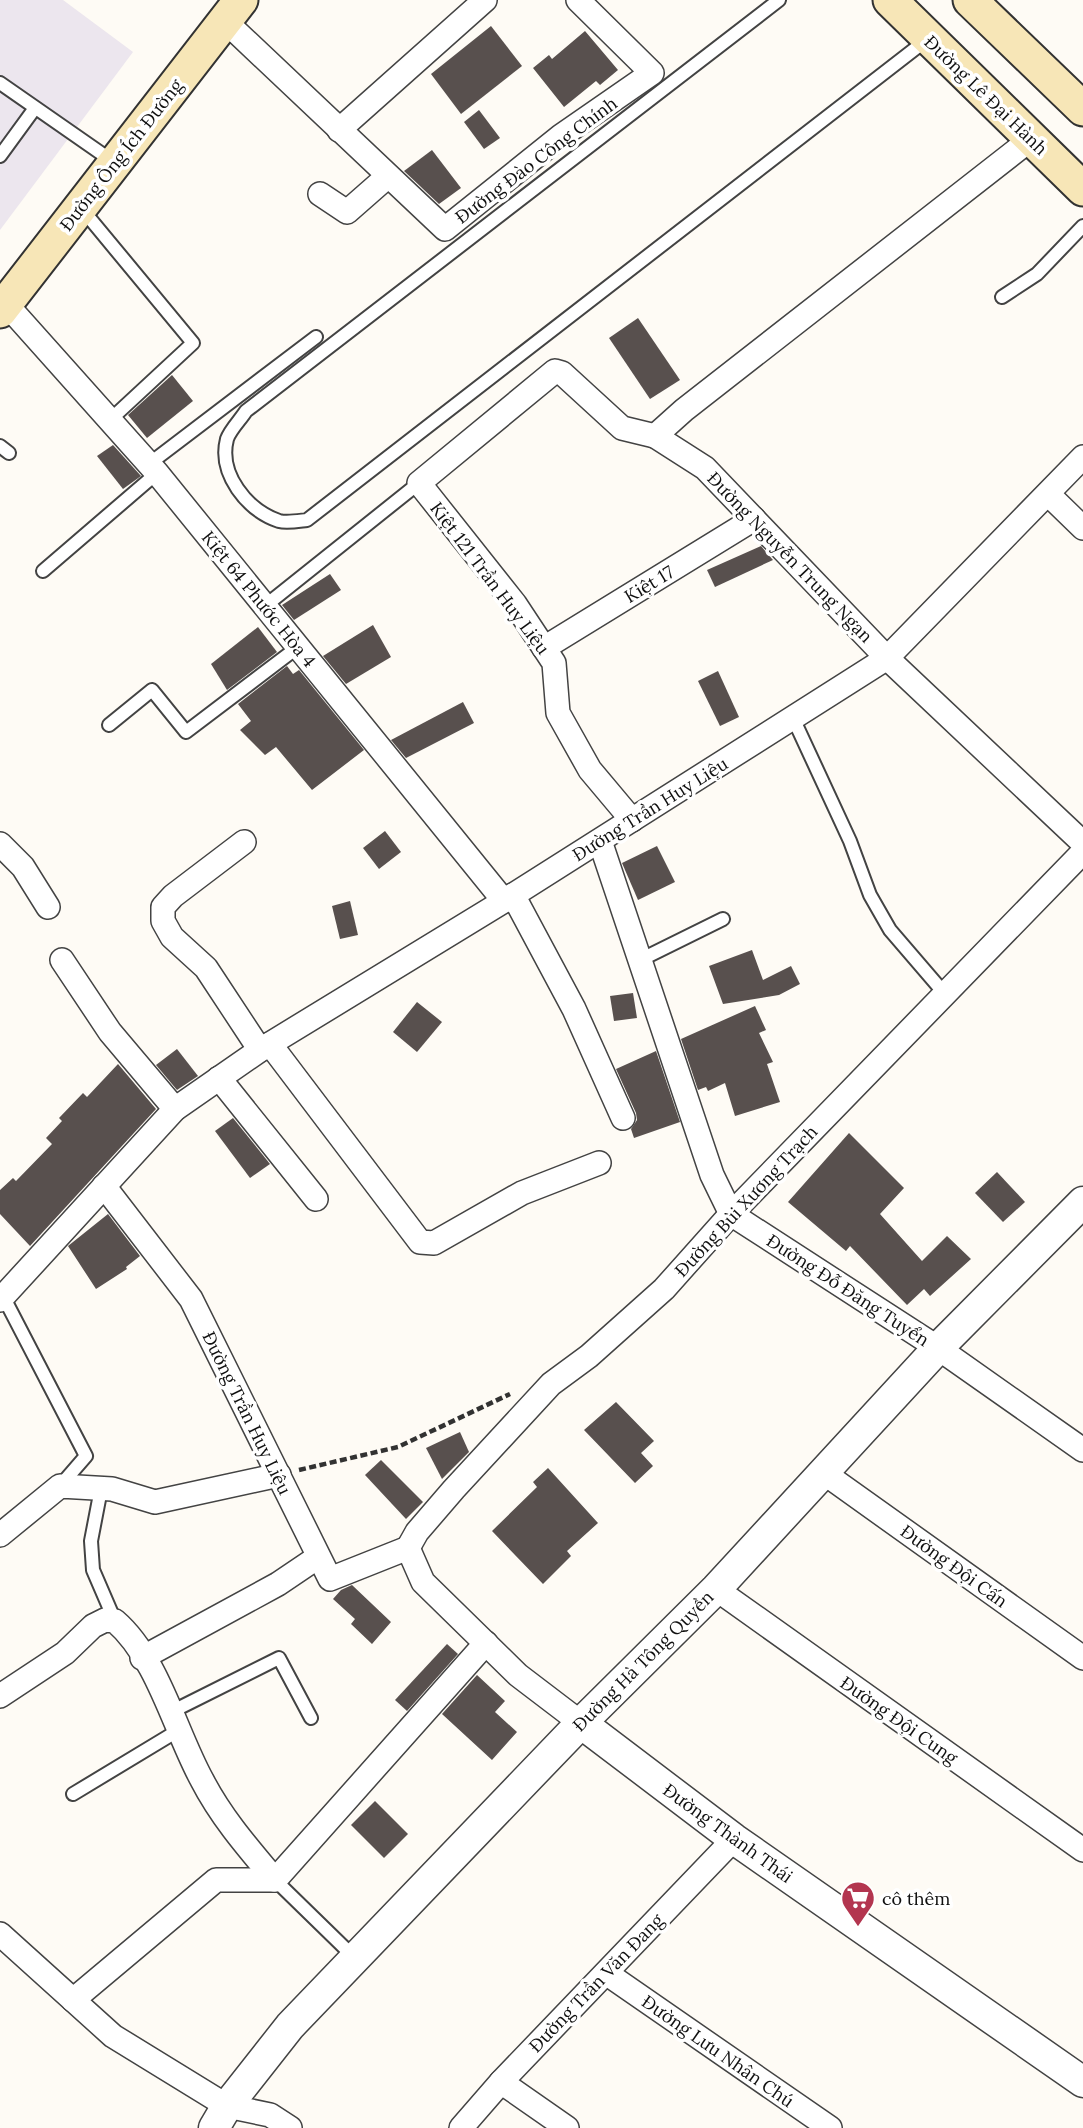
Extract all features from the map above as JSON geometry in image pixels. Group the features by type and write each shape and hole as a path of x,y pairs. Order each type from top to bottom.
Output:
{"main road":[{"name":"Đường Lê Đại Hành","path":"890,0 1083,189"},
{"path":"970,0 1083,109"},
{"name":"Đường Ông Ích Đường","path":"3,307 233,10"}],"street":[{"path":"339,130 485,0"},
{"name":"Đường Đào Công Chính","path":"233,10 339,130 445,229 561,136 652,73 578,0"},
{"path":"655,436 684,410 1031,139"},
{"path":"320,194 347,212 388,176"},
{"name":"Kiệt 64 Phước Hòa 4","path":"3,307 153,468 264,606 508,898 574,1009 623,1118"},
{"name":"Đường Nguyễn Trung Ngạn","path":"419,483 555,371 562,373 622,428 655,436 705,468 887,658 1083,843"},
{"name":"Đường Trần Huy Liệu","path":"1,1298 175,1109 265,1047 600,841 887,658 1083,457"},
{"name":"Kiệt 121 Trần Huy Liệu","path":"419,483 515,604 554,663 558,713 590,769 632,820"},
{"path":"1048,495 1083,528"},
{"name":"Kiệt 17","path":"544,648 754,519"},
{"path":"600,841 712,1175 731,1214"},
{"path":"244,842 186,885 163,908 163,922 172,937 206,968 265,1047 420,1242 426,1245 434,1243 522,1193 599,1163"},
{"path":"0,844 23,867 48,907"},
{"name":"Đường Bùi Xương Trạch","path":"408,1548 417,1532 454,1489 551,1384 589,1356 664,1289 731,1214 1083,852"},
{"path":"62,960 110,1032 175,1109"},
{"path":"219,1078 316,1199"},
{"name":"Đường Trần Huy Liệu","path":"104,1186 191,1299 330,1579 408,1548"},
{"name":"Đường Hà Tông Quyền","path":"220,2117 290,2026 581,1723 716,1589 938,1348 1083,1202"},
{"name":"Đường Đỗ Đăng Tuyển","path":"731,1214 938,1348 1083,1450"},
{"name":"Đường Đội Cấn","path":"824,1473 1083,1658"},
{"path":"0,1535 60,1486 101,1489 155,1502 279,1475"},
{"name":"Đường Thành Thái","path":"408,1548 423,1583 518,1675 734,1839 1083,2082"},
{"path":"142,1658 278,1584 318,1557"},
{"name":"Đường Đội Cung","path":"716,1589 1083,1850"},
{"path":"0,1696 65,1653 93,1626 106,1620 115,1621 142,1658 175,1721 201,1780 227,1822 275,1880"},
{"path":"73,2000 216,1880 275,1880 485,1643"},
{"name":"Đường Trần Văn Đang","path":"461,2128 500,2082 734,1839"},
{"path":"0,1934 113,2036 220,2117 270,2115 290,2128"},
{"name":"Đường Lưu Nhân Chú","path":"606,1973 830,2128"},
{"path":"500,2082 567,2128"}],"lane":[{"path":"779,0 246,411 227,438 227,465 235,488 254,507 281,522 307,520 929,38"},
{"path":"0,83 115,163"},
{"path":"0,156 35,108"},
{"path":"80,207 193,343 110,419"},
{"path":"1002,298 1037,274 1083,226"},
{"path":"43,571 153,468 316,337"},
{"path":"264,606 419,483"},
{"path":"109,725 152,690 186,732 298,647"},
{"path":"793,718 850,841 870,895 890,930 945,994"},
{"path":"640,960 723,919"},
{"path":"1,1298 86,1456 60,1486"},
{"path":"101,1489 91,1541 93,1570 115,1621"},
{"path":"73,1794 175,1721 279,1658 311,1717"},
{"path":"275,1880 355,1958"}],"path":[{"path":"279,1475 398,1447 510,1394 551,1384"}],"shaded area":[{"path":"0,0 63,0 133,52 0,230"}],"building":[{"path":"491,26 522,66 461,114 431,74"},
{"path":"585,31 618,70 600,85 596,81 564,107 533,68 549,55 552,59"},
{"path":"479,110 500,138 484,149 464,122"},
{"path":"432,150 461,188 439,204 404,171"},
{"path":"638,318 680,380 650,399 609,338"},
{"path":"172,375 193,401 147,438 128,415"},
{"path":"113,445 141,476 123,489 97,456"},
{"path":"761,546 773,560 715,587 707,570"},
{"path":"330,574 341,590 294,620 282,605"},
{"path":"373,625 391,657 346,684 323,656"},
{"path":"258,627 277,652 227,690 211,664"},
{"path":"287,666 293,674 299,670 364,750 312,790 276,747 265,755 240,730 251,721 238,704"},
{"path":"718,671 739,717 720,726 698,681"},
{"path":"463,702 474,723 406,758 391,740"},
{"path":"385,831 401,852 379,869 363,848"},
{"path":"657,846 675,882 638,900 622,863"},
{"path":"350,901 358,935 340,939 332,906"},
{"path":"752,950 763,980 791,966 800,984 779,995 723,1004 709,966"},
{"path":"633,993 637,1018 614,1021 610,996"},
{"path":"417,1002 442,1022 417,1052 393,1032"},
{"path":"755,1006 766,1030 759,1033 773,1062 767,1064 780,1102 735,1116 725,1083 708,1091 706,1087 698,1090 681,1039"},
{"path":"177,1049 198,1076 177,1090 156,1065"},
{"path":"656,1051 680,1122 634,1138 631,1129 637,1120 636,1113 616,1069"},
{"path":"118,1064 156,1109 30,1246 0,1214 0,1190 13,1178 16,1181 52,1144 46,1138 62,1121 59,1118 83,1093 87,1097"},
{"path":"233,1118 270,1164 250,1178 215,1131"},
{"path":"849,1133 904,1188 880,1214 922,1261 947,1236 971,1259 930,1296 924,1289 907,1305 850,1246 846,1251 788,1202"},
{"path":"997,1172 1025,1202 1003,1222 975,1193"},
{"path":"108,1214 140,1256 126,1267 127,1269 96,1289 68,1246"},
{"path":"616,1402 654,1441 641,1453 653,1466 635,1483 584,1430"},
{"path":"460,1432 469,1452 442,1479 426,1448"},
{"path":"381,1460 423,1502 406,1519 365,1475"},
{"path":"548,1468 598,1523 567,1551 571,1556 543,1584 492,1531 537,1487 533,1482"},
{"path":"352,1585 391,1622 372,1644 351,1624 355,1619 333,1599 341,1590"},
{"path":"447,1644 458,1654 407,1711 395,1700"},
{"path":"477,1675 505,1701 495,1712 517,1732 492,1760 442,1714"},
{"path":"375,1801 408,1834 384,1858 351,1825"}],"place":[{"name":"cô thêm","path":"858,1928"}]}
